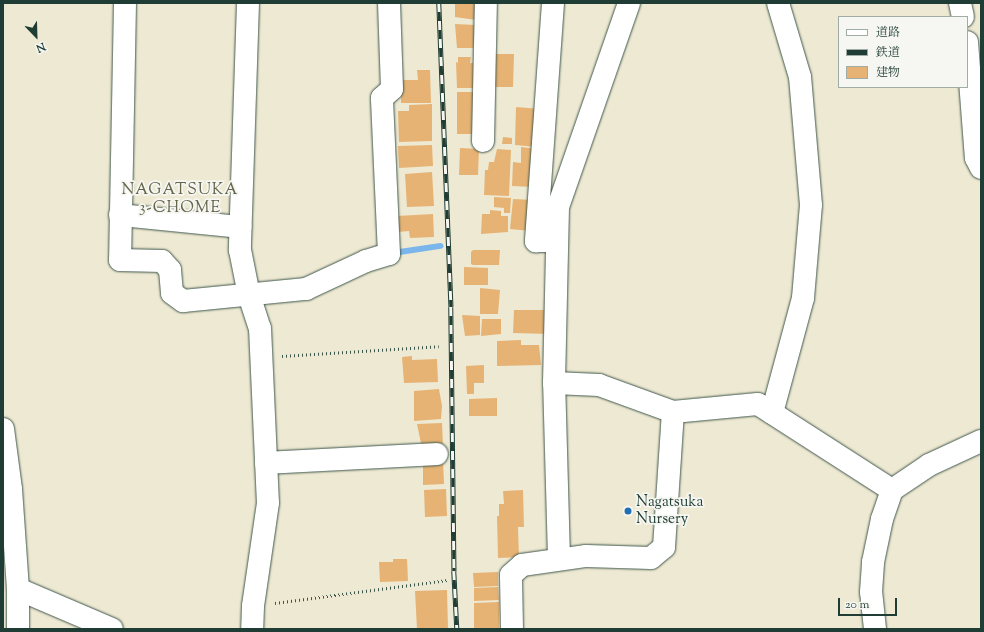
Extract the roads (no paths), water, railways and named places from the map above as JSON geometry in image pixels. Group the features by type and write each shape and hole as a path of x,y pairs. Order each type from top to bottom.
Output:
{"street":[{"path":"125,3 120,260 162,261 170,270 172,293 183,301 306,289 366,261 389,254 382,98 392,88 389,3"},
{"path":"248,3 240,250 249,295 260,328 268,503 253,606 252,629"},
{"path":"483,141 486,3"},
{"path":"553,3 536,241 557,241"},
{"path":"559,558 554,383 558,207 629,3"},
{"path":"772,413 804,298 811,205 800,77 778,3"},
{"path":"960,3 963,16"},
{"path":"968,55 976,158 981,168"},
{"path":"120,215 240,227"},
{"path":"554,383 599,386 673,412 758,404 892,490"},
{"path":"512,629 511,575 522,565 559,558 586,556 651,558 664,547 673,412"},
{"path":"3,429 11,489 18,589 18,629"},
{"path":"874,629 871,592 873,562 882,519 892,490 929,464 981,441"},
{"path":"266,463 436,454"},
{"path":"18,589 112,629"}],"waterway":[{"path":"393,253 440,246"}],"railway":[{"path":"439,3 451,307 454,571 457,629"}],"place":[{"name":"Nagatsuka Nursery","path":"628,511"}],"district":[{"name":"NAGATSUKA 3-CHOME","path":"180,200"}]}
